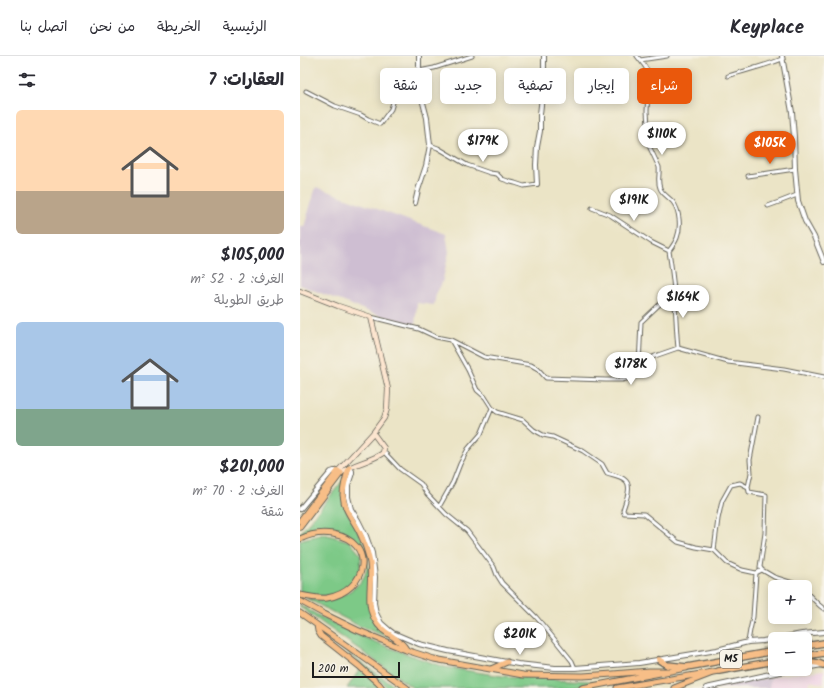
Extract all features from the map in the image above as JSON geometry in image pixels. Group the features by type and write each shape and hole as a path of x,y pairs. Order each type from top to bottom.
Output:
{"highway":[{"path":"348,468 344,485 344,499 347,511 362,536 368,555 371,574 369,602 371,612 377,625 401,643 406,650"},
{"path":"300,521 340,472"},
{"path":"300,527 340,472"},
{"path":"300,539 309,535 323,533 342,536 356,546 361,555 363,564 358,579 351,587 341,593 332,597 322,598 300,595"},
{"path":"300,601 357,630 406,650 434,659 523,675 583,676 644,671 669,671"},
{"path":"300,613 407,688"},
{"path":"317,625 321,636 366,672 382,688"},
{"path":"812,645 824,643"},
{"name":"M5","path":"582,688 768,652"},
{"path":"812,655 824,653"},
{"path":"659,660 667,665 687,667"},
{"path":"491,669 506,662"},
{"name":"M5","path":"617,688 768,662"},
{"path":"812,662 823,665"},
{"path":"674,688 719,671"}],"main road":[{"path":"300,290 338,306 371,317 388,389 387,409 384,418 373,433 348,460 340,472"},
{"path":"340,472 384,452 384,448 373,433"},
{"path":"348,460 354,461 356,465"}],"street":[{"path":"419,56 419,68"},
{"path":"432,68 472,56"},
{"path":"430,145 468,165 497,174 502,179 524,186 537,184 536,165 544,79 544,56"},
{"path":"637,56 647,70 649,76 647,111 649,142 650,148 660,170 658,182 659,188 676,206 678,214 679,230 675,243 669,251 676,309 678,348"},
{"path":"640,60 667,56"},
{"path":"728,76 768,64 782,57 792,112 798,201 804,221 814,237 824,262"},
{"path":"306,91 335,106 361,115 377,124 380,124 391,109 392,104"},
{"path":"415,203 426,166 430,145 427,118 423,104"},
{"path":"748,176 795,169"},
{"path":"768,206 797,195"},
{"path":"592,208 610,215 651,242 669,251"},
{"path":"371,317 419,329 436,338 451,340 484,357 531,365 538,369 546,378 606,380 626,379 630,378 638,365 642,322 663,301"},
{"path":"451,340 468,370 477,390 492,408 498,412 523,420 534,430 543,435 553,437 583,451 602,464 607,474 624,479 628,483 629,487 623,510 624,513 644,514 678,542 714,550 727,563 742,570 756,573 762,570"},
{"path":"638,365 655,356 678,348 728,362 784,369 824,377"},
{"path":"439,507 453,482 468,449 481,434 492,408"},
{"path":"758,417 750,460 751,473 748,487 749,492 766,495 765,533 760,567 762,570 774,577 783,580"},
{"path":"384,452 400,469 420,484 439,507 468,531 494,567 502,583 536,617 572,661 575,668"},
{"path":"348,468 352,471 348,489 348,502 364,530 370,547 375,571 374,603 378,618 381,623 393,633 419,644 518,664 555,668 575,668 639,663 716,650 748,642 824,632"},
{"path":"300,509 331,472 335,470 340,472"},
{"path":"714,550 722,501 730,485 740,483 748,487"},
{"path":"748,642 753,617 756,573"},
{"path":"812,599 824,609"},
{"path":"812,667 823,665"},
{"path":"706,688 768,674"}],"shaded area":[{"path":"316,187 446,234 449,252 442,283 436,294 434,305 417,303 415,325 375,314 300,285 300,225 304,227"},
{"path":"824,670 824,684 810,681 809,688 769,688 771,677 812,676 812,672"},
{"path":"771,677 769,688 716,688"}],"green space":[{"path":"347,475 344,505 365,545 375,624 390,638 359,626 306,598 328,600 339,597 350,591 361,582 366,571 367,561 364,551 357,542 348,535 336,531 323,530 312,532 300,537 300,534"},
{"path":"324,534 349,541 361,555 360,575 343,591 326,596 318,596 300,592 300,541"},
{"path":"300,605 356,634 444,667 502,676 605,682 570,688 413,688 300,607"},
{"path":"341,648 397,688 387,688 373,674"},
{"path":"360,669 381,688 347,688"}],"tunnel":[{"path":"763,641 768,665"}]}
